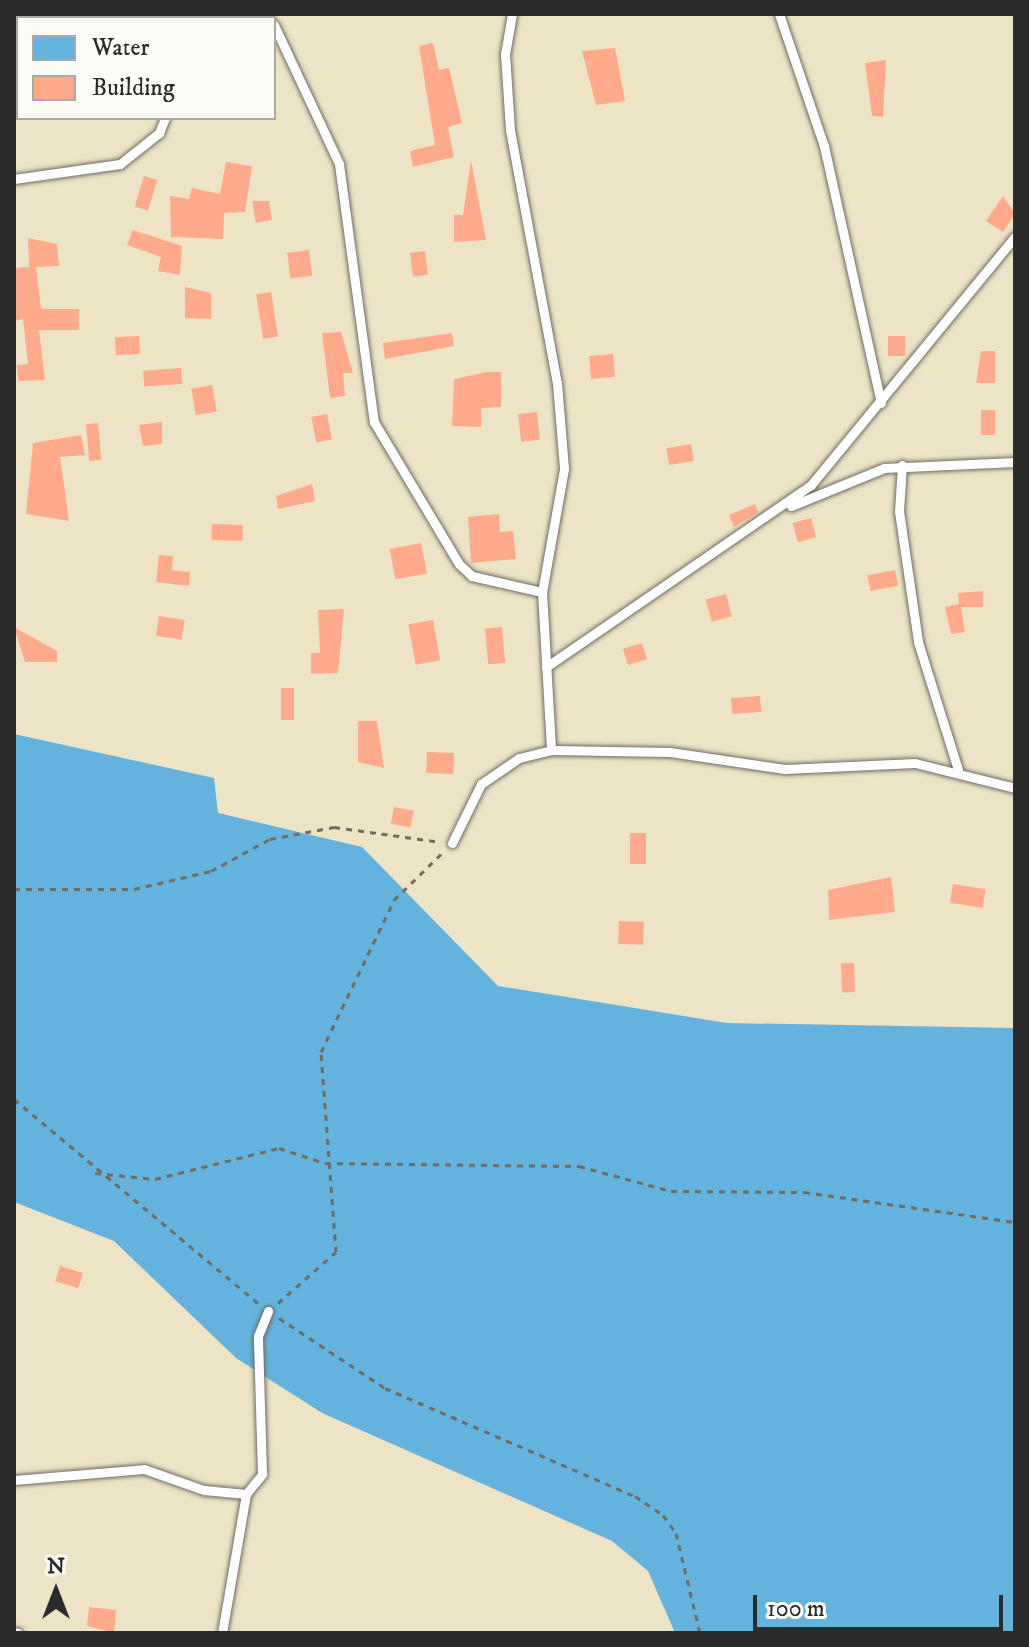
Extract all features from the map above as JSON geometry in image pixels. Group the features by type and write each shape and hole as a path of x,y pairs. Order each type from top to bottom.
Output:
{"lane":[{"path":"512,14 505,54 510,130 557,383 564,469 542,592 551,750"},
{"path":"779,14 824,146 881,403"},
{"path":"276,29 339,164 374,422 459,564 472,576 542,592"},
{"path":"14,179 120,164 159,133 164,120"},
{"path":"784,509 881,403 1015,237"},
{"path":"546,667 784,509 902,465 1015,462"},
{"path":"902,465 899,511 918,642 958,770"},
{"path":"452,843 481,784 519,758 551,750 670,752 785,769 915,763 958,770 1015,788"},
{"path":"222,1633 246,1494 262,1474 258,1336 268,1311"},
{"path":"14,1480 144,1469 204,1490 246,1494"}],"path":[{"path":"14,889 134,889 211,871 270,839 334,827 452,843"},
{"path":"268,1311 336,1252 325,1163 321,1052 394,900 452,843"},
{"path":"14,1099 95,1173 268,1311 385,1388 635,1496 663,1515 676,1533 700,1633"},
{"path":"95,1173 155,1179 263,1147 325,1163 579,1166 671,1191 793,1191 1015,1222"}],"water":[{"path":"14,734 214,778 218,813 362,847 498,986 727,1023 1015,1028 1015,1633 675,1633 648,1571 612,1541 322,1413 236,1358 114,1241 14,1202"}],"building":[{"path":"433,43 439,70 449,68 462,123 448,127 454,157 413,167 410,151 435,145 419,46"},
{"path":"615,48 625,101 596,105 582,51"},
{"path":"886,60 883,117 872,116 865,63"},
{"path":"471,160 486,240 454,242 454,215 463,215"},
{"path":"226,162 252,166 245,212 224,213 223,239 171,237 170,196 189,199 192,188 220,194"},
{"path":"144,176 157,180 148,211 135,207"},
{"path":"1003,196 1015,214 1003,232 986,221"},
{"path":"252,201 269,201 272,220 256,223"},
{"path":"133,230 182,246 180,275 158,271 161,257 127,245"},
{"path":"28,238 57,244 59,266 36,267 41,309 79,309 79,330 39,330 45,380 18,381 17,365 28,364 23,319 14,321 14,268 29,267"},
{"path":"309,250 312,276 290,278 287,253"},
{"path":"425,251 428,275 413,277 410,253"},
{"path":"185,287 211,293 211,319 185,318"},
{"path":"271,292 278,336 263,339 256,294"},
{"path":"341,332 353,373 343,373 345,396 330,398 322,333"},
{"path":"452,333 454,346 385,359 383,343"},
{"path":"139,336 140,354 116,355 115,337"},
{"path":"888,336 905,336 905,356 888,356"},
{"path":"981,351 995,351 995,383 976,383"},
{"path":"613,354 615,377 591,379 589,356"},
{"path":"181,368 182,384 144,387 143,371"},
{"path":"501,372 501,407 481,408 481,427 452,426 454,379"},
{"path":"212,385 217,412 196,415 191,389"},
{"path":"981,410 995,410 995,435 981,435"},
{"path":"537,412 540,440 521,442 518,414"},
{"path":"327,414 332,440 316,443 311,417"},
{"path":"162,422 162,444 143,446 139,425"},
{"path":"98,423 101,460 89,461 86,424"},
{"path":"81,435 85,455 60,457 69,521 26,514 33,443"},
{"path":"691,444 694,461 669,465 666,448"},
{"path":"312,484 315,501 278,509 276,496"},
{"path":"755,504 758,512 734,527 729,515"},
{"path":"499,514 500,532 513,531 516,559 471,563 468,517"},
{"path":"811,518 816,537 798,542 793,523"},
{"path":"212,524 243,525 242,541 211,540"},
{"path":"421,543 427,573 396,580 390,549"},
{"path":"159,555 173,556 172,570 190,572 189,586 156,582"},
{"path":"895,570 898,586 871,591 868,575"},
{"path":"983,591 983,607 961,607 965,632 951,634 945,607 959,604 958,593"},
{"path":"726,594 732,616 712,622 706,599"},
{"path":"344,609 338,673 311,674 311,653 320,653 318,610"},
{"path":"159,616 185,620 182,640 156,636"},
{"path":"433,620 440,660 415,665 408,624"},
{"path":"14,627 57,651 57,662 25,662"},
{"path":"502,627 505,663 488,664 485,628"},
{"path":"642,643 647,659 628,665 623,649"},
{"path":"281,688 294,688 294,720 281,720"},
{"path":"760,696 761,712 732,714 731,698"},
{"path":"358,721 377,721 384,768 358,762"},
{"path":"427,752 454,753 453,774 426,773"},
{"path":"394,807 414,811 410,828 391,824"},
{"path":"630,833 646,833 646,864 630,864"},
{"path":"891,877 895,912 829,920 828,890"},
{"path":"953,884 986,889 983,908 950,903"},
{"path":"619,921 644,922 643,945 618,944"},
{"path":"841,963 854,963 855,992 842,992"},
{"path":"60,1266 83,1273 78,1288 55,1281"},
{"path":"89,1607 116,1610 114,1633 87,1626"}]}
